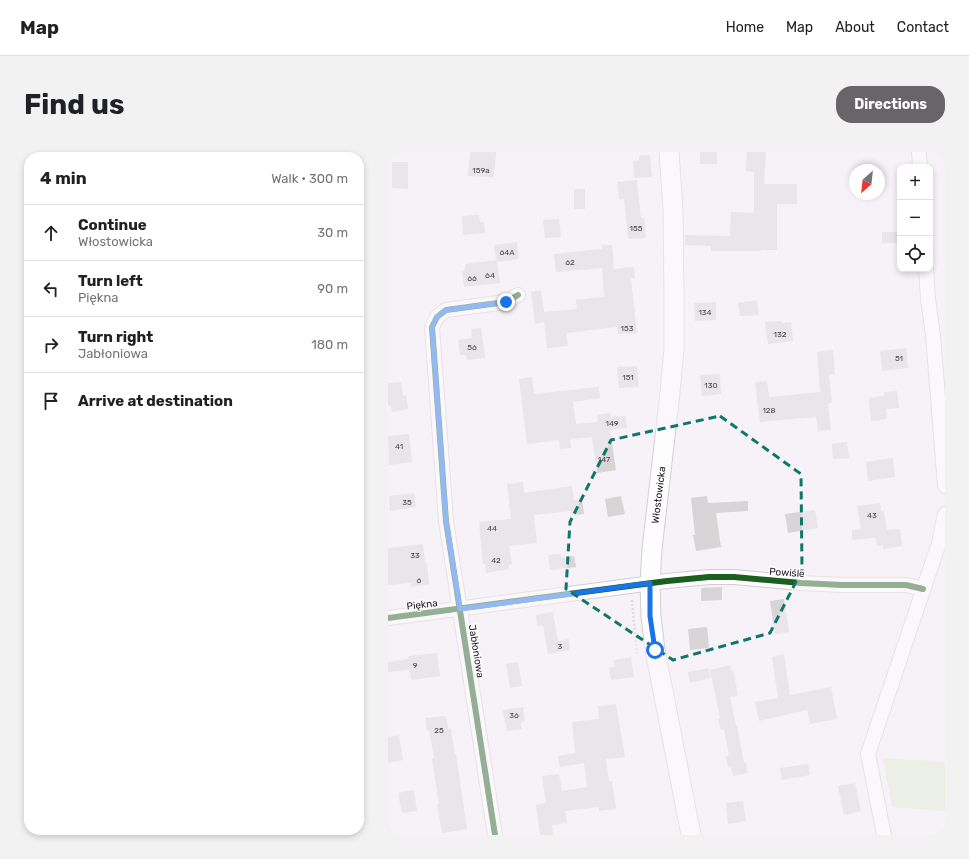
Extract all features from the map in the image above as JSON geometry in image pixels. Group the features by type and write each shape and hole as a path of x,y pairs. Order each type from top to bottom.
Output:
{"main road":[{"name":"Włostowicka","path":"669,152 673,209 674,349 652,549 650,616 655,650 692,835"}],"street":[{"path":"919,152 920,164"},
{"path":"926,272 933,335 945,486"},
{"name":"Jabłoniowa","path":"495,835 446,521 432,327 437,317 446,310 506,302 518,295"},
{"path":"884,835 868,754 939,543 945,514"},
{"name":"Powiśle","path":"650,583 709,577 734,577 808,583 906,585 923,589"},
{"name":"Piękna","path":"388,618 650,583"}],"highlighted area":[{"path":"720,416 801,474 802,570 770,633 673,660 566,589 570,522 611,440"}],"green space":[{"path":"883,758 945,762 945,811 892,807"}],"building":[{"path":"470,152 496,152 494,177 468,176"},
{"path":"700,152 717,152 717,164 700,164"},
{"path":"747,152 766,152 764,184 797,184 797,204 777,204 777,250 711,251 711,246 685,245 685,235 730,236 731,212 754,213 754,172 746,171"},
{"path":"650,155 652,177 634,178 633,161 639,160 639,156"},
{"path":"392,162 408,162 408,189 392,188"},
{"path":"637,180 641,218 644,217 646,238 628,239 624,199 619,200 617,182"},
{"path":"574,189 585,189 585,209 574,209"},
{"path":"479,215 480,222 484,222 485,233 463,235 462,216"},
{"path":"559,219 561,237 545,238 543,220"},
{"path":"882,232 897,232 897,243 882,243"},
{"path":"517,242 519,259 497,262 500,283 464,287 462,271 465,270 465,264 496,260 494,245"},
{"path":"602,245 612,245 614,269 634,267 635,278 631,278 637,333 618,334 617,327 566,333 568,346 547,348 544,322 535,324 531,292 541,290 544,312 577,309 576,300 604,297 602,268 556,272 554,254 602,249"},
{"path":"757,300 759,315 740,316 738,303"},
{"path":"716,302 716,320 695,321 694,303"},
{"path":"782,321 782,323 791,322 793,341 768,344 765,322"},
{"path":"481,328 485,358 467,360 466,355 460,355 458,340 472,338 471,329"},
{"path":"906,348 908,368 882,371 880,351"},
{"path":"833,350 835,374 829,375 832,403 828,403 831,430 818,431 816,417 760,422 755,382 767,381 769,397 820,392 817,352"},
{"path":"637,366 639,387 619,388 617,367"},
{"path":"720,374 721,394 702,396 700,375"},
{"path":"532,377 534,394 599,387 600,398 573,402 576,424 598,422 597,415 610,413 611,417 626,416 627,428 610,430 616,470 597,473 592,437 570,439 571,448 560,449 559,440 527,444 519,379"},
{"path":"401,382 403,396 406,395 408,409 392,412 391,405 388,406 388,383"},
{"path":"897,391 899,408 886,409 887,419 871,421 869,398 884,396 884,392"},
{"path":"409,434 412,462 389,465 388,436"},
{"path":"847,442 849,458 833,459 832,444"},
{"path":"893,458 895,477 868,481 866,462"},
{"path":"523,482 524,493 572,486 574,500 582,499 584,514 572,515 571,511 534,515 537,543 509,546 512,564 509,565 509,569 486,573 485,564 483,564 479,522 511,519 507,484"},
{"path":"414,493 416,507 390,511 389,496"},
{"path":"621,496 625,514 608,517 605,499"},
{"path":"707,496 708,503 748,501 748,511 716,513 721,547 696,551 693,535 695,535 691,498"},
{"path":"880,503 881,511 884,511 887,530 900,529 902,546 883,549 883,545 877,546 876,538 852,540 852,530 861,529 857,506"},
{"path":"815,510 818,528 788,533 785,514"},
{"path":"423,544 429,584 411,587 411,583 388,585 388,548"},
{"path":"561,554 561,558 574,556 576,567 550,570 548,555"},
{"path":"722,587 722,600 701,601 701,588"},
{"path":"784,599 789,632 775,634 770,601"},
{"path":"553,612 558,641 569,639 570,650 548,654 543,625 537,626 536,615"},
{"path":"707,627 709,648 690,650 688,629"},
{"path":"437,653 440,676 411,680 410,670 388,672 388,662 408,659 408,656"},
{"path":"784,654 790,695 831,687 837,719 810,724 807,710 759,721 755,702 778,698 772,657"},
{"path":"631,657 634,677 611,680 609,668 615,667 614,660"},
{"path":"518,662 522,686 510,688 506,664"},
{"path":"730,665 731,671 733,670 738,695 730,697 744,763 746,763 748,773 733,776 731,767 728,768 726,757 729,756 724,729 721,730 718,719 720,718 710,670"},
{"path":"708,668 711,678 690,683 688,672"},
{"path":"616,704 625,757 606,759 609,781 612,781 616,809 599,811 599,807 565,811 567,823 552,825 553,835 540,835 536,805 546,803 542,776 559,774 562,791 587,787 584,763 560,767 558,756 575,753 572,722 599,719 598,706"},
{"path":"523,707 525,721 521,722 522,729 507,731 503,710"},
{"path":"446,716 448,729 451,728 467,829 442,833 432,759 434,758 429,730 427,731 425,718"},
{"path":"399,735 403,760 388,763 388,737"},
{"path":"808,764 810,775 782,780 780,768"},
{"path":"855,783 861,811 844,815 838,786"},
{"path":"414,790 417,811 402,813 398,793"},
{"path":"743,801 746,821 728,824 726,803"}],"cycle path":[{"path":"495,835 446,521 432,327 437,317 446,310 506,302 518,295"},
{"path":"388,618 667,581 709,577 734,577 842,585 906,585 923,589"}],"route":[{"path":"506,302 446,310 437,317 432,327 446,521 460,609 650,583 650,616 655,650"}]}
